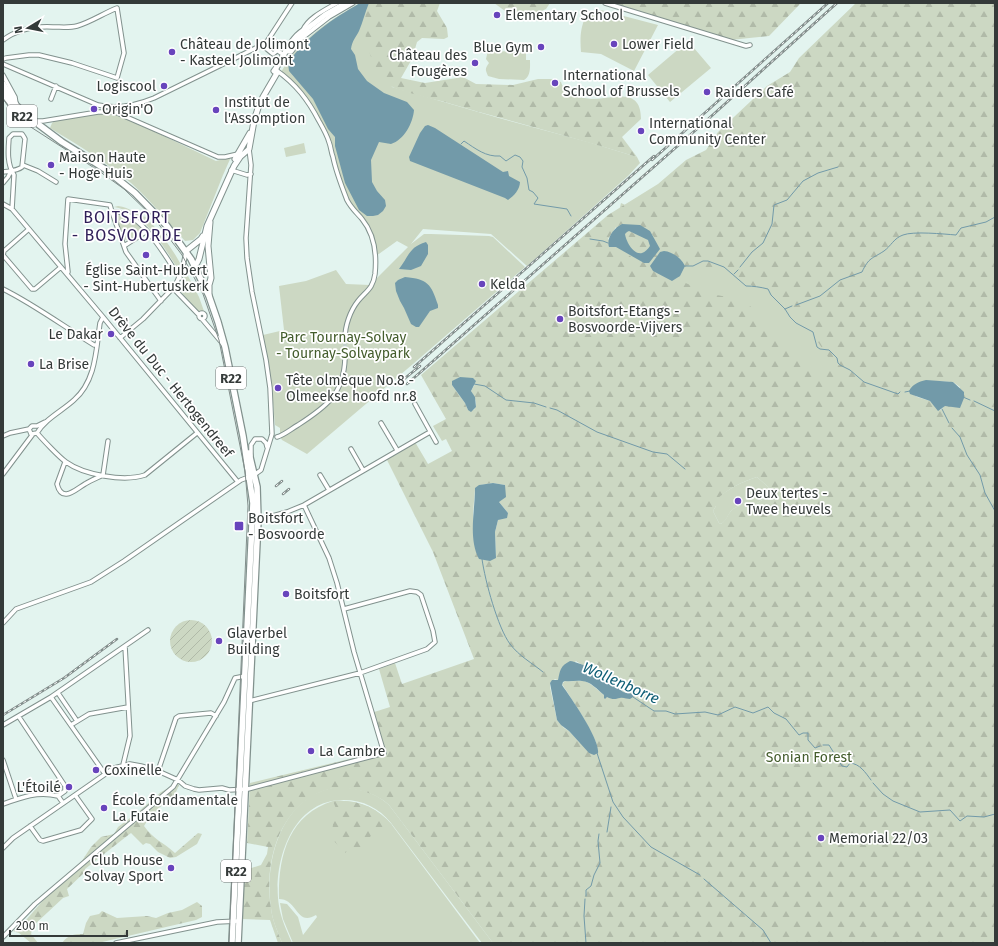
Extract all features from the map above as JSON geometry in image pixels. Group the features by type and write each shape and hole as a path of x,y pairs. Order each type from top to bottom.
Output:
{"main road":[{"path":"194,265 197,263 206,226 211,219 238,154 245,144 263,97 263,93 289,45 303,30 346,3"},
{"path":"285,53 291,51 308,28"},
{"name":"R22","path":"3,84 16,105 48,132"},
{"name":"R22","path":"3,92 9,102 23,117 104,169 135,193 152,210 186,251 194,265 209,296 225,347 243,436 258,495 249,701 236,921 232,943"},
{"path":"232,168 249,147 254,121"},
{"path":"209,296 209,285 211,278 208,246 211,219"},
{"path":"186,251 204,235"},
{"name":"R22","path":"243,436 252,465 253,518 245,676 243,789"},
{"name":"R22","path":"236,921 238,943"}],"street":[{"path":"3,64 98,105 113,107 140,103 154,98 262,46 270,38 292,3"},
{"path":"303,30 305,25 317,15 337,3"},
{"path":"301,38 329,17 353,3"},
{"path":"605,3 746,46 750,45"},
{"path":"3,40 10,34 30,28 42,26 78,26 117,8 124,53 117,78 72,63 39,55 3,59"},
{"path":"270,38 285,53"},
{"path":"266,43 285,53"},
{"path":"262,46 273,54 278,50"},
{"path":"276,70 288,78 310,103 327,136 340,181 349,205 363,220 374,243 375,274 373,284 357,303 346,328 345,338"},
{"path":"3,76 15,97 16,105"},
{"path":"51,99 56,86"},
{"path":"98,105 98,112"},
{"path":"125,115 123,110 126,105"},
{"path":"34,121 112,111 125,115 218,156 225,157 238,154"},
{"path":"3,172 11,171 21,168 23,163 24,137 22,134 11,135 8,138 8,158 11,171 14,175 12,209"},
{"path":"3,623 16,609 91,582 238,482 261,470 267,450 274,437 266,360 252,292 247,258 246,238 251,174 249,147"},
{"path":"23,163 56,182"},
{"path":"232,168 247,175 251,174"},
{"path":"3,183 11,171"},
{"path":"67,274 65,249 68,199 110,205 126,252 161,301"},
{"name":"Drève du Duc - Hertogendreef","path":"3,204 12,209 29,229 238,482"},
{"path":"112,212 121,212 126,214 133,218 147,231 180,278"},
{"path":"29,229 4,251 3,254 32,289 35,289 61,267"},
{"path":"124,246 147,231"},
{"path":"120,338 143,319 173,288 180,278 186,251"},
{"path":"173,288 199,315 201,312 204,313 205,316 202,319 225,347"},
{"path":"3,289 29,303 59,324 96,345"},
{"path":"3,474 36,431 74,400 82,391 87,383 94,364 100,323 103,317"},
{"path":"265,442 269,438 285,433 315,414 330,401 342,380 345,358"},
{"path":"415,404 436,442"},
{"path":"381,423 397,450"},
{"path":"3,436 29,429 33,425 36,431 66,462 89,473 122,479 144,475 197,433"},
{"path":"29,429 30,433 36,431"},
{"path":"258,520 287,512 304,505 430,432"},
{"path":"252,465 250,447 252,442 257,438 262,439 267,445 267,450"},
{"path":"103,475 108,441"},
{"path":"351,449 363,470"},
{"path":"66,462 57,484 64,494 74,492 86,483 103,475"},
{"path":"320,475 329,490"},
{"path":"3,848 13,838 104,774 123,765 130,764 158,771 178,780 185,786 194,789 200,790 222,788 229,790 258,787 384,753 360,673 337,583 329,558 304,505"},
{"path":"249,701 360,673 427,649 435,642 435,636 421,595 414,591 344,609"},
{"path":"3,725 51,698 148,630"},
{"path":"123,765 130,736 125,646"},
{"path":"3,937 35,904 173,787 216,716 236,678 245,676"},
{"path":"58,693 78,721"},
{"path":"51,698 104,774"},
{"path":"71,726 89,714 128,707"},
{"path":"158,771 176,718 179,716 211,713 216,716"},
{"path":"19,717 65,786 65,791 58,796"},
{"path":"3,760 16,799"},
{"path":"3,804 16,799 46,793 58,796 63,803"},
{"path":"30,826 40,840 43,841 84,829 92,819 75,795"},
{"path":"119,943 217,922 236,921"}],"green space":[{"name":"Parc Tournay-Solvay - Tournay-Solvaypark","path":"360,3 370,3 392,87 637,157 640,163 628,176 527,266 491,234 423,229 411,244 424,234 489,236 493,237 525,267 307,454 282,440 280,437 280,428 275,425 271,380 263,335 284,330 279,286 306,281 336,270 346,284 370,285 408,247 397,241 376,256 375,245 370,230 351,205 344,190 329,137 305,96 281,72 300,46 316,32 333,19"},
{"path":"369,3 440,3 437,11 447,28 448,37 444,39 422,38 417,42 412,59 401,78 425,83 463,77 476,84 513,85 538,79 553,79 561,82 566,95 591,99 616,97 631,98 636,102 640,109 641,119 622,137 637,157 400,90 391,86 377,69 368,48 365,24"},
{"path":"494,3 550,3 546,9 535,14 520,16 505,11"},
{"path":"611,3 801,3 769,36 730,40"},
{"name":"Sonian Forest","path":"856,3 995,3 995,943 493,943 389,805 379,797 367,792 355,789 332,788 313,795 294,811 279,836 274,850 269,879 269,894 275,926 282,943 278,943 270,920 242,919 245,870 261,865 267,854 268,847 247,843 250,783 382,751 371,713 390,707 379,669 395,663 402,684 474,659 433,552 386,458 415,442 428,464 452,451 446,439 442,441 433,426 446,419 421,375 608,215 658,184 686,160 706,150 718,132 767,86 790,72 799,58","holes":["622,224 631,224 648,230 654,237 660,249 636,260 616,247 608,239 616,227","673,255 681,259 685,265 666,279 653,271 650,266","690,265 706,270 722,270 729,280 748,283 756,288 766,291 783,304 790,315 812,333 838,372 826,367 813,367 801,361 783,340 761,322 759,315 744,300 711,294 681,281 686,266","460,377 475,384 471,391 476,402 474,410 468,410 465,403 452,385 452,382","935,381 953,382 960,387 954,407 945,405 941,410 930,401 914,396","757,477 775,493 771,497 757,503 741,504 730,512 724,522 721,524 719,523 713,511 716,506 716,500 730,489","493,483 505,485 499,502 508,513 498,520 495,532 496,558 474,543 473,513 475,489 480,485","576,661 613,681 623,692 626,693 607,697 584,681 565,681 562,684 583,717 596,742 580,743 557,720 550,683 555,679 558,680 559,677"]},
{"name":"Lower Field","path":"601,10 658,25 634,71 601,54 581,52 581,34 586,16"},
{"path":"688,41 711,68 670,102 648,75"},
{"path":"488,50 526,53 526,60 530,60 530,71 528,76 524,80 499,79 488,76 486,69 489,63 486,59"},
{"path":"101,112 116,113 216,161 231,157 200,233 193,240 185,241 159,211 121,175 92,154 50,128 52,123 57,119"},
{"path":"304,143 306,153 286,157 284,148"},
{"path":"621,203 735,256 895,404 559,266 617,244 616,224"},
{"path":"118,206 146,217 164,239 180,263 178,269 152,231 135,216 125,210 114,207"},
{"path":"119,214 128,217 141,228 141,231 128,241 124,239 117,220"},
{"path":"629,231 648,240 650,246 642,253 633,250 628,244 625,234"},
{"path":"188,276 199,297 205,314 203,311 197,311 180,291 181,289 179,288 183,278"},
{"name":"Deux tertes - Twee heuvels","path":"757,477 775,493 771,497 757,503 741,504 730,512 724,522 721,524 719,523 713,511 716,506 715,500 735,486"},
{"path":"187,620 195,620 203,623 209,629 212,641 209,653 203,659 195,662 187,662 179,659 173,653 170,645 170,637 173,629 179,623"},
{"path":"178,783 179,785 176,792 175,804 165,802 149,818 144,826 155,838 175,853 198,833 202,834 197,844 176,857 170,858 158,852 150,844 146,843 143,845 131,833 85,869 85,872 67,889 69,896 63,898 33,926 31,934 38,943 31,943 19,933 13,931 27,919 51,891 76,870 91,847 101,837 114,834 118,827 161,792"},
{"path":"338,787 352,788 372,794 389,805 493,943 482,943 391,823 381,813 364,803 344,800 326,803 311,810 299,822 289,836 279,871 278,889 281,916 292,943 282,943 275,926 271,908 270,889 274,850 281,832 290,816 303,802 319,792"},
{"path":"333,801 350,801 358,803 380,813 392,825 480,943 293,943 283,919 280,903 287,904 298,917 303,935 317,917 316,915 309,918 304,918 290,903 279,899 279,883 284,853 296,827 305,816"},
{"path":"333,801 350,801 366,806 380,813 392,825 382,827 359,849 351,848 345,853 334,841 332,833 337,811"},
{"path":"197,902 202,906 202,917 196,920 98,943 62,943 66,938 76,934 83,934 90,916 99,914 102,911 117,918 147,916 156,918 168,913 182,910"}],"water":[{"path":"360,3 369,3 351,49 355,55 358,69 367,81 384,93 407,102 414,110 410,125 404,135 396,142 391,144 379,142 371,160 372,182 377,191 385,200 386,206 378,215 373,216 367,216 359,210 345,183 335,146 335,137 328,129 313,99 289,71 288,63 312,36"},
{"path":"428,125 503,172 508,171 509,176 520,182 516,192 508,200 410,161 409,157 420,133 425,126"},
{"path":"622,224 640,225 650,231 660,249 649,263 644,263 616,247 609,247 608,244 610,237","holes":["629,231 648,240 650,246 643,253 639,253 630,247 625,234"]},
{"path":"426,242 428,245 428,254 421,266 411,270 399,269 410,252 416,246"},
{"path":"664,251 676,256 685,266 680,276 672,281 653,271 650,266 660,252"},
{"path":"405,277 419,279 428,284 431,287 438,305 438,308 430,311 419,327 411,324 396,291 395,283"},
{"path":"460,377 473,378 476,381 471,391 475,397 476,407 471,412 468,410 465,403 452,385 452,381"},
{"path":"926,380 953,382 964,392 964,398 960,408 945,406 938,411 930,401 910,394 909,391 914,385"},
{"path":"493,483 505,485 506,497 499,502 508,513 507,518 498,520 495,532 496,558 490,561 479,559 474,542 473,525 475,488 479,485"},
{"path":"570,661 581,664 602,674 617,684 623,692 633,694 633,697 630,699 612,699 607,697 605,699 604,695 588,682 563,682 562,685 572,699 594,738 598,753 594,755 589,753 557,720 550,683 552,680 558,680 562,667"}],"waterway":[{"path":"461,144 464,141 481,152 500,156 506,161 515,155 520,157 523,161 522,167 527,178 529,190 538,198 534,204 567,209 571,216"},
{"path":"740,267 752,252 763,243 772,224 774,205 787,200 803,181 818,173 838,167"},
{"path":"796,305 820,296 840,280 862,272 869,261 889,247 900,236 921,233 956,235 961,228 986,222 995,217"},
{"path":"590,239 608,243"},
{"path":"685,266 693,266 703,261 708,261 724,267 746,286 768,289 771,295 796,323 813,332 817,347 820,349 829,350 837,358 840,365 850,370 864,382 898,394 900,392"},
{"path":"734,274 738,270"},
{"path":"785,309 792,306"},
{"path":"474,384 485,386 506,400 534,403 546,407"},
{"path":"905,392 910,391"},
{"path":"963,397 970,400"},
{"path":"974,401 995,411"},
{"path":"550,408 557,410 597,432 653,452 667,454 685,469"},
{"path":"942,409 949,423"},
{"path":"952,428 960,437 967,455 980,475 985,493 995,511"},
{"path":"482,559 493,604 505,637 517,652 543,672"},
{"name":"Wollenborre","path":"633,697 654,711 666,711 675,714 705,712 718,715 735,707 753,713 768,707 774,713 786,719 799,735 808,733 808,740 815,748 820,746"},
{"name":"Wollenborre","path":"823,745 829,745 842,766 847,767 850,763 857,765 871,780"},
{"path":"597,753 613,802 623,817 651,847 700,875"},
{"name":"Wollenborre","path":"873,783 883,794 893,801 920,812 950,810 960,821 967,816 984,817 995,814"},
{"path":"607,832 611,807"},
{"path":"586,896 586,890 591,886 594,875 600,863 598,841 599,834"},
{"path":"704,879 763,930 771,943"},
{"path":"585,899 584,916 586,943"}],"tunnel":[{"path":"345,338 345,358"}],"tram line":[{"path":"3,99 23,122 124,189 154,218 182,255 203,294 219,340 245,471 248,506 229,943"}],"railway":[{"path":"652,160 828,3"},
{"path":"407,384 706,121 837,3"},
{"path":"414,367 654,156"},
{"path":"404,379 420,366"},
{"path":"276,486 282,481"},
{"path":"283,494 289,489"},
{"path":"3,715 64,678 117,639"}],"place":[{"name":"Elementary School","path":"497,15"},
{"name":"Lower Field","path":"614,44"},
{"name":"Blue Gym","path":"541,47"},
{"name":"Château de Jolimont - Kasteel Jolimont","path":"172,52"},
{"name":"Château des Fougères","path":"475,63"},
{"name":"International School of Brussels","path":"555,83"},
{"name":"Logiscool","path":"164,86"},
{"name":"Raiders Café","path":"707,92"},
{"name":"Origin'O","path":"94,109"},
{"name":"Institut de l'Assomption","path":"216,110"},
{"name":"International Community Center","path":"641,131"},
{"name":"Maison Haute - Hoge Huis","path":"51,165"},
{"name":"Église Saint-Hubert - Sint-Hubertuskerk","path":"146,255"},
{"name":"Kelda","path":"482,284"},
{"name":"Boitsfort-Etangs - Bosvoorde-Vijvers","path":"560,319"},
{"name":"Le Dakar","path":"111,334"},
{"name":"La Brise","path":"31,364"},
{"name":"Tête olmèque No.8 - Olmeekse hoofd nr.8","path":"278,388"},
{"name":"Deux tertes - Twee heuvels","path":"738,501"},
{"name":"Boitsfort - Bosvoorde","path":"239,526"},
{"name":"Boitsfort","path":"286,594"},
{"name":"Glaverbel Building","path":"219,641"},
{"name":"La Cambre","path":"311,751"},
{"name":"Coxinelle","path":"96,770"},
{"name":"L'Étoilé","path":"69,787"},
{"name":"École fondamentale La Futaie","path":"104,808"},
{"name":"Memorial 22/03","path":"821,838"},
{"name":"Club House Solvay Sport","path":"171,868"}],"district":[{"name":"BOITSFORT - BOSVOORDE","path":"127,226"}]}
